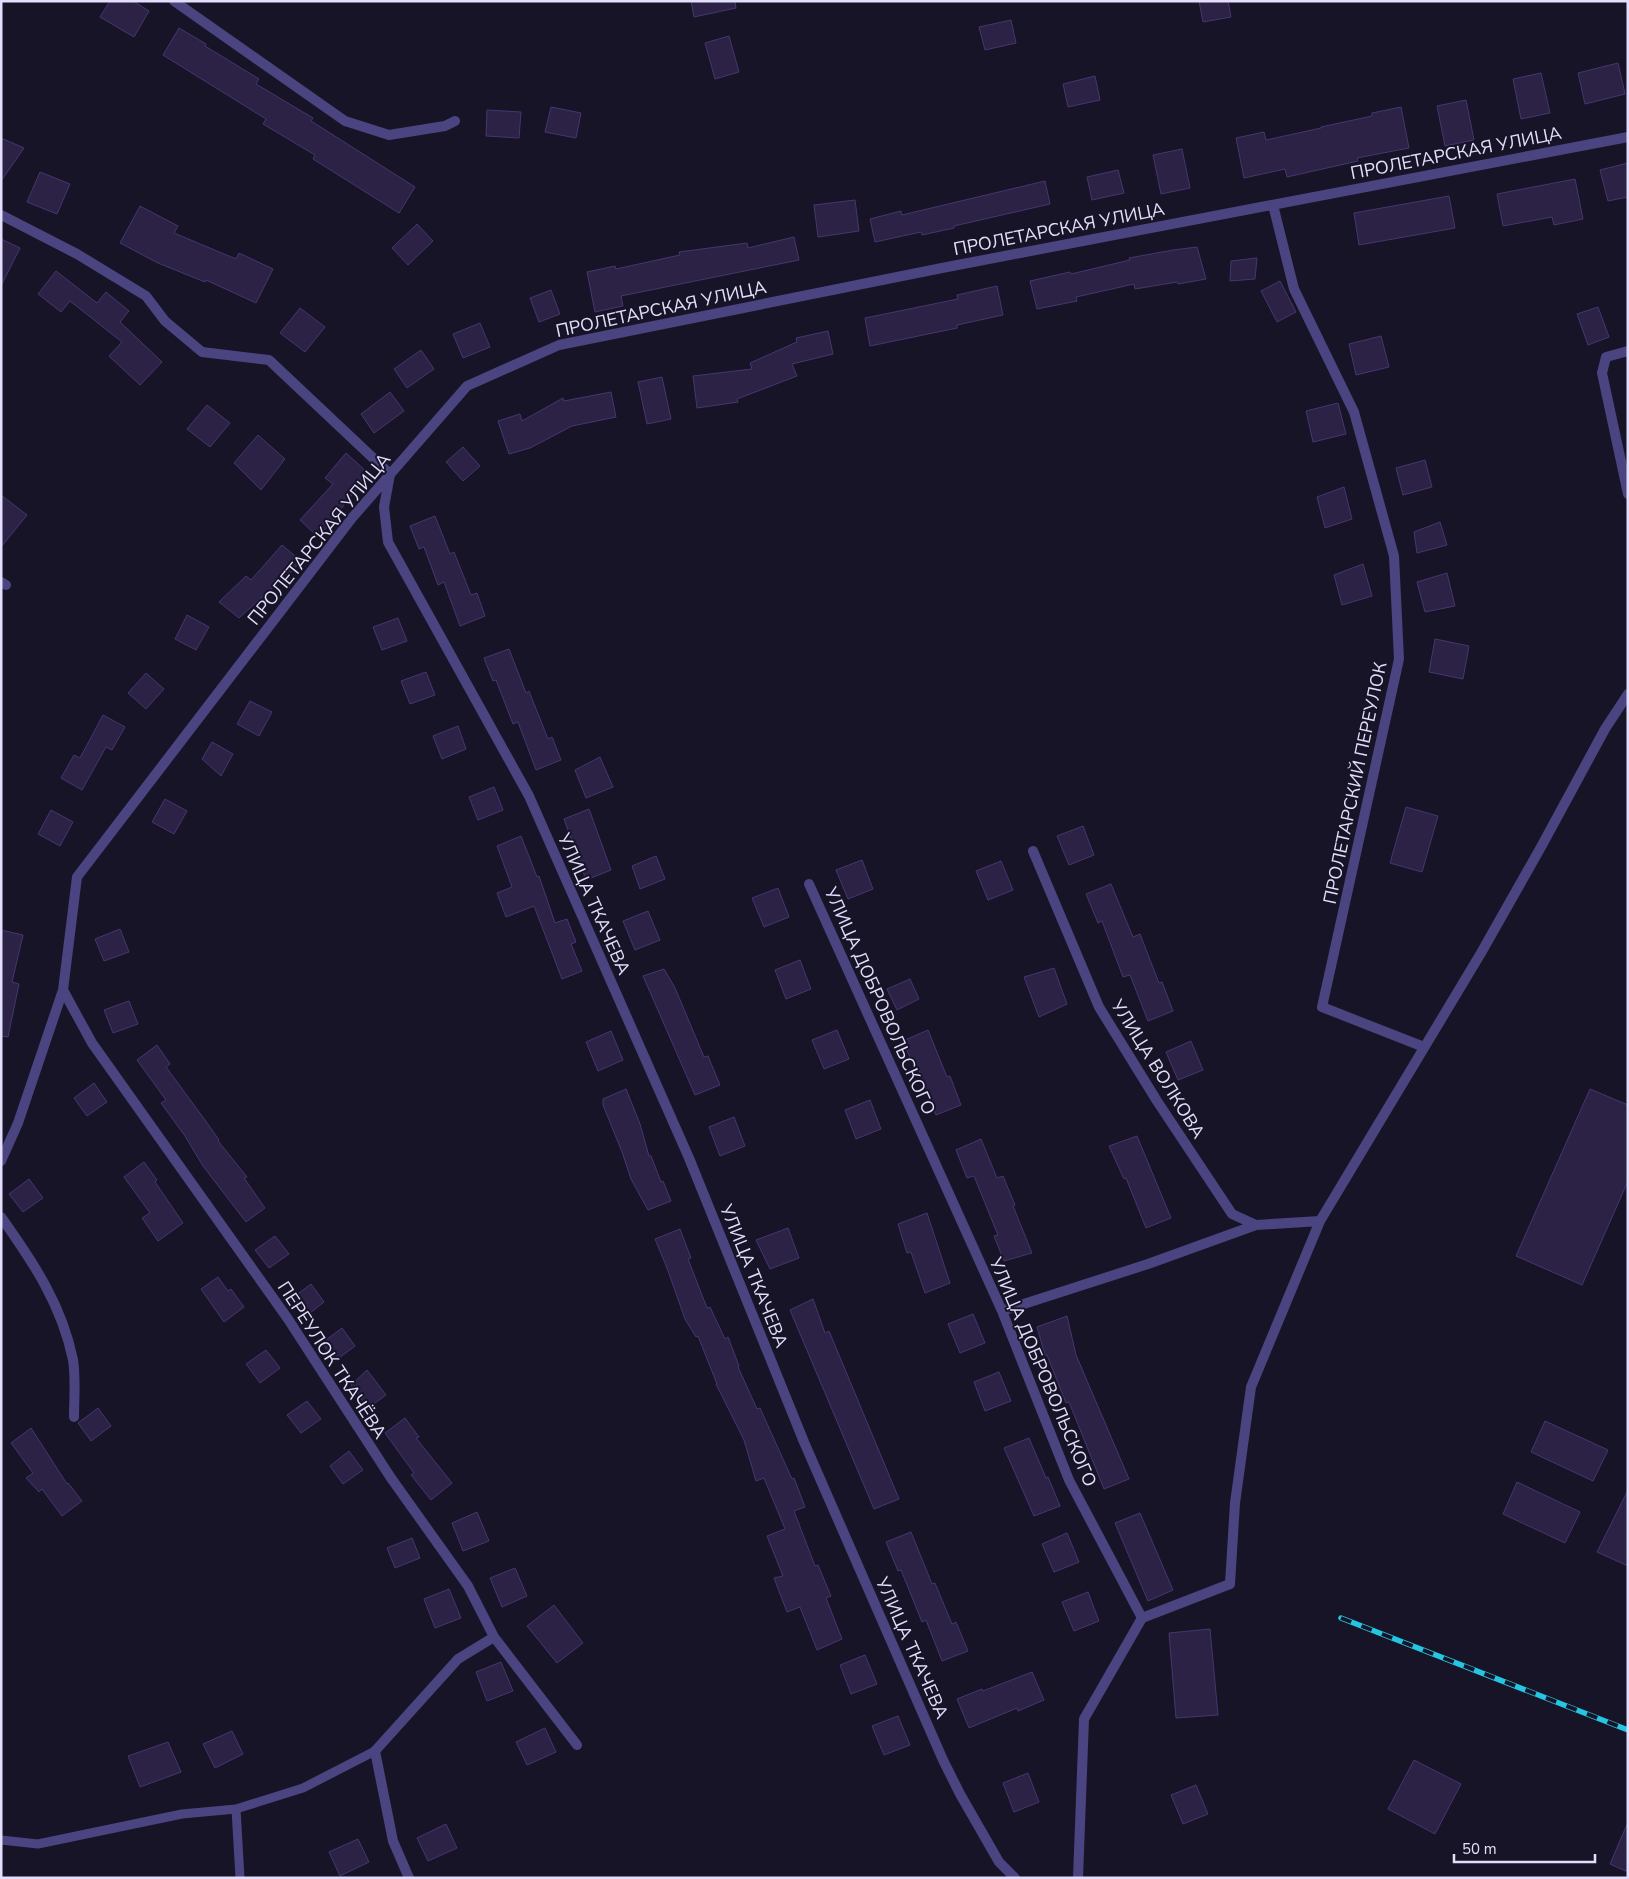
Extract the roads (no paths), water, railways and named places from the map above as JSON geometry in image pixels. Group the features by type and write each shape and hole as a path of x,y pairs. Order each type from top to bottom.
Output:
{"street":[{"path":"174,1 345,121 389,135 445,126 455,121"},
{"name":"ПРОЛЕТАРСКАЯ УЛИЦА","path":"1,1161 18,1123 64,990 77,877 352,518 467,386 559,345 938,269 1628,137"},
{"name":"ПРОЛЕТАРСКИЙ ПЕРЕУЛОК","path":"1273,205 1294,288 1354,412 1394,556 1399,659 1322,1007 1424,1047"},
{"path":"1,215 77,254 146,296 165,321 202,352 268,360 390,474"},
{"path":"1628,351 1606,357 1602,373 1628,494"},
{"name":"УЛИЦА ТКАЧЕВА","path":"390,474 384,507 388,542 529,796 689,1158 808,1451 939,1750 960,1794 999,1862 1015,1878"},
{"path":"1078,1878 1084,1719 1142,1618 1230,1584 1235,1502 1252,1387 1320,1221 1537,855 1605,729 1628,694"},
{"name":"УЛИЦА ВОЛКОВА","path":"1033,850 1099,1007 1157,1101 1232,1214 1256,1225 1320,1221"},
{"name":"УЛИЦА ДОБРОВОЛЬСКОГО","path":"809,884 1002,1311 1069,1480 1142,1618"},
{"name":"ПЕРЕУЛОК ТКАЧЁВА","path":"64,990 92,1043 288,1319 391,1478 468,1586 494,1637 577,1745"},
{"path":"1,1217 31,1260 61,1316 73,1362 74,1418"},
{"path":"1002,1311 1148,1264 1256,1225"},
{"path":"409,1878 393,1841 375,1751 458,1659 494,1637"}],"lane":[{"path":"1,1840 38,1844 182,1814 236,1809 303,1788 375,1751"},
{"path":"236,1809 240,1878"}],"railway":[{"path":"1341,1618 1628,1730"}]}
